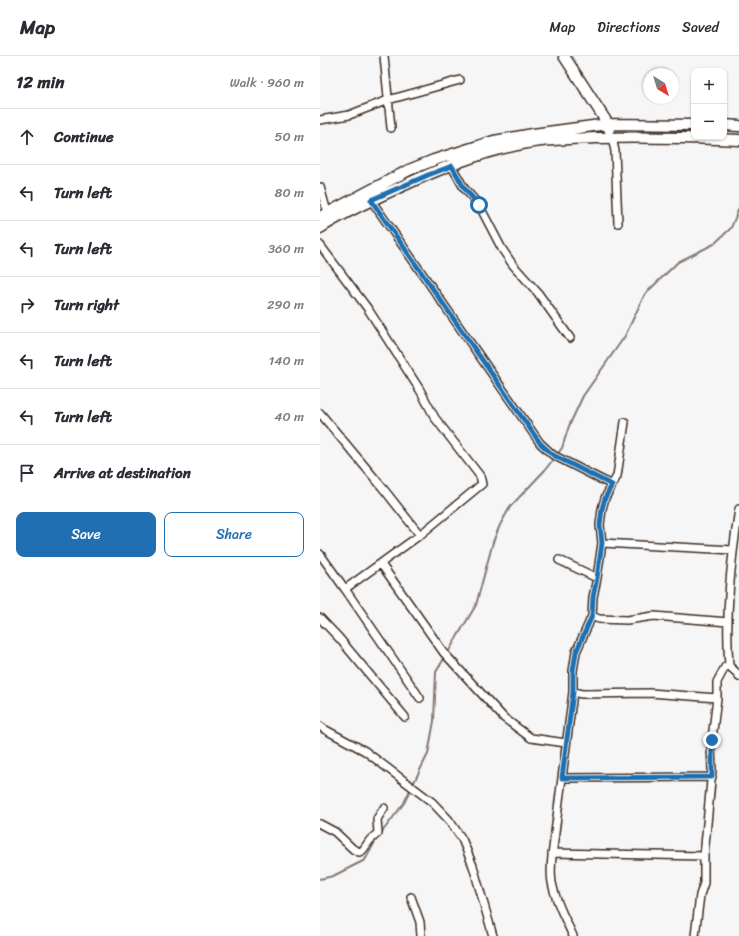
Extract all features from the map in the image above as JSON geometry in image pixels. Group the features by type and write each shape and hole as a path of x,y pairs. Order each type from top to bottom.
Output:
{"main road":[{"path":"564,56 608,124 612,138"},
{"path":"323,215 409,170 434,160 494,141 608,124 691,125"},
{"path":"727,125 739,126"},
{"path":"320,228 371,200 428,175 476,156 528,143 570,139 646,137 739,140"}],"street":[{"path":"384,56 391,128"},
{"path":"320,120 349,115 388,100 460,80"},
{"path":"612,138 615,151 618,223"},
{"path":"452,166 464,188 479,205 502,249 513,265 538,293 570,338"},
{"path":"320,187 323,215"},
{"path":"371,200 540,443 553,455 568,464 612,485"},
{"path":"320,244 368,309 420,390 435,418 480,476 482,484 420,535 345,589"},
{"path":"320,413 382,486 420,535"},
{"path":"573,936 557,902 552,886 552,853 573,692 573,671 576,652 592,616 593,597 602,543 600,525 602,509 605,498 617,476 626,422"},
{"path":"739,509 733,550 727,643 729,666 738,674 739,677"},
{"path":"602,543 733,550"},
{"path":"320,554 420,698"},
{"path":"559,560 597,578"},
{"path":"381,564 451,662 504,718 532,738 566,743"},
{"path":"592,616 599,619 627,620 654,616 728,622"},
{"path":"320,618 339,638 405,717"},
{"path":"694,936 700,895 704,883 704,856 712,777 711,747 717,698 717,682 725,667 729,666"},
{"path":"573,692 582,694 650,693 717,698"},
{"path":"320,726 365,751 420,792 440,809 462,839 473,866 494,936"},
{"path":"562,778 712,777"},
{"path":"320,824 335,832 353,850 359,852 363,850 370,840 378,833 378,819 384,808"},
{"path":"552,853 704,856"},
{"path":"411,897 420,922 421,936"}],"waterway":[{"path":"447,654 476,605 493,542 500,525 510,507 545,470 562,448 569,426 583,396 625,336 645,294 678,262 714,244 731,228 739,208"},
{"path":"413,784 428,754 434,721 436,672 445,657"},
{"path":"320,879 333,876 365,860 376,840 404,803 411,788"}],"route":[{"path":"479,205 464,188 452,166 371,200 540,443 553,455 568,464 612,485 605,498 602,509 600,525 602,543 593,597 592,616 576,652 573,671 573,692 562,778 712,777 712,740"}]}
